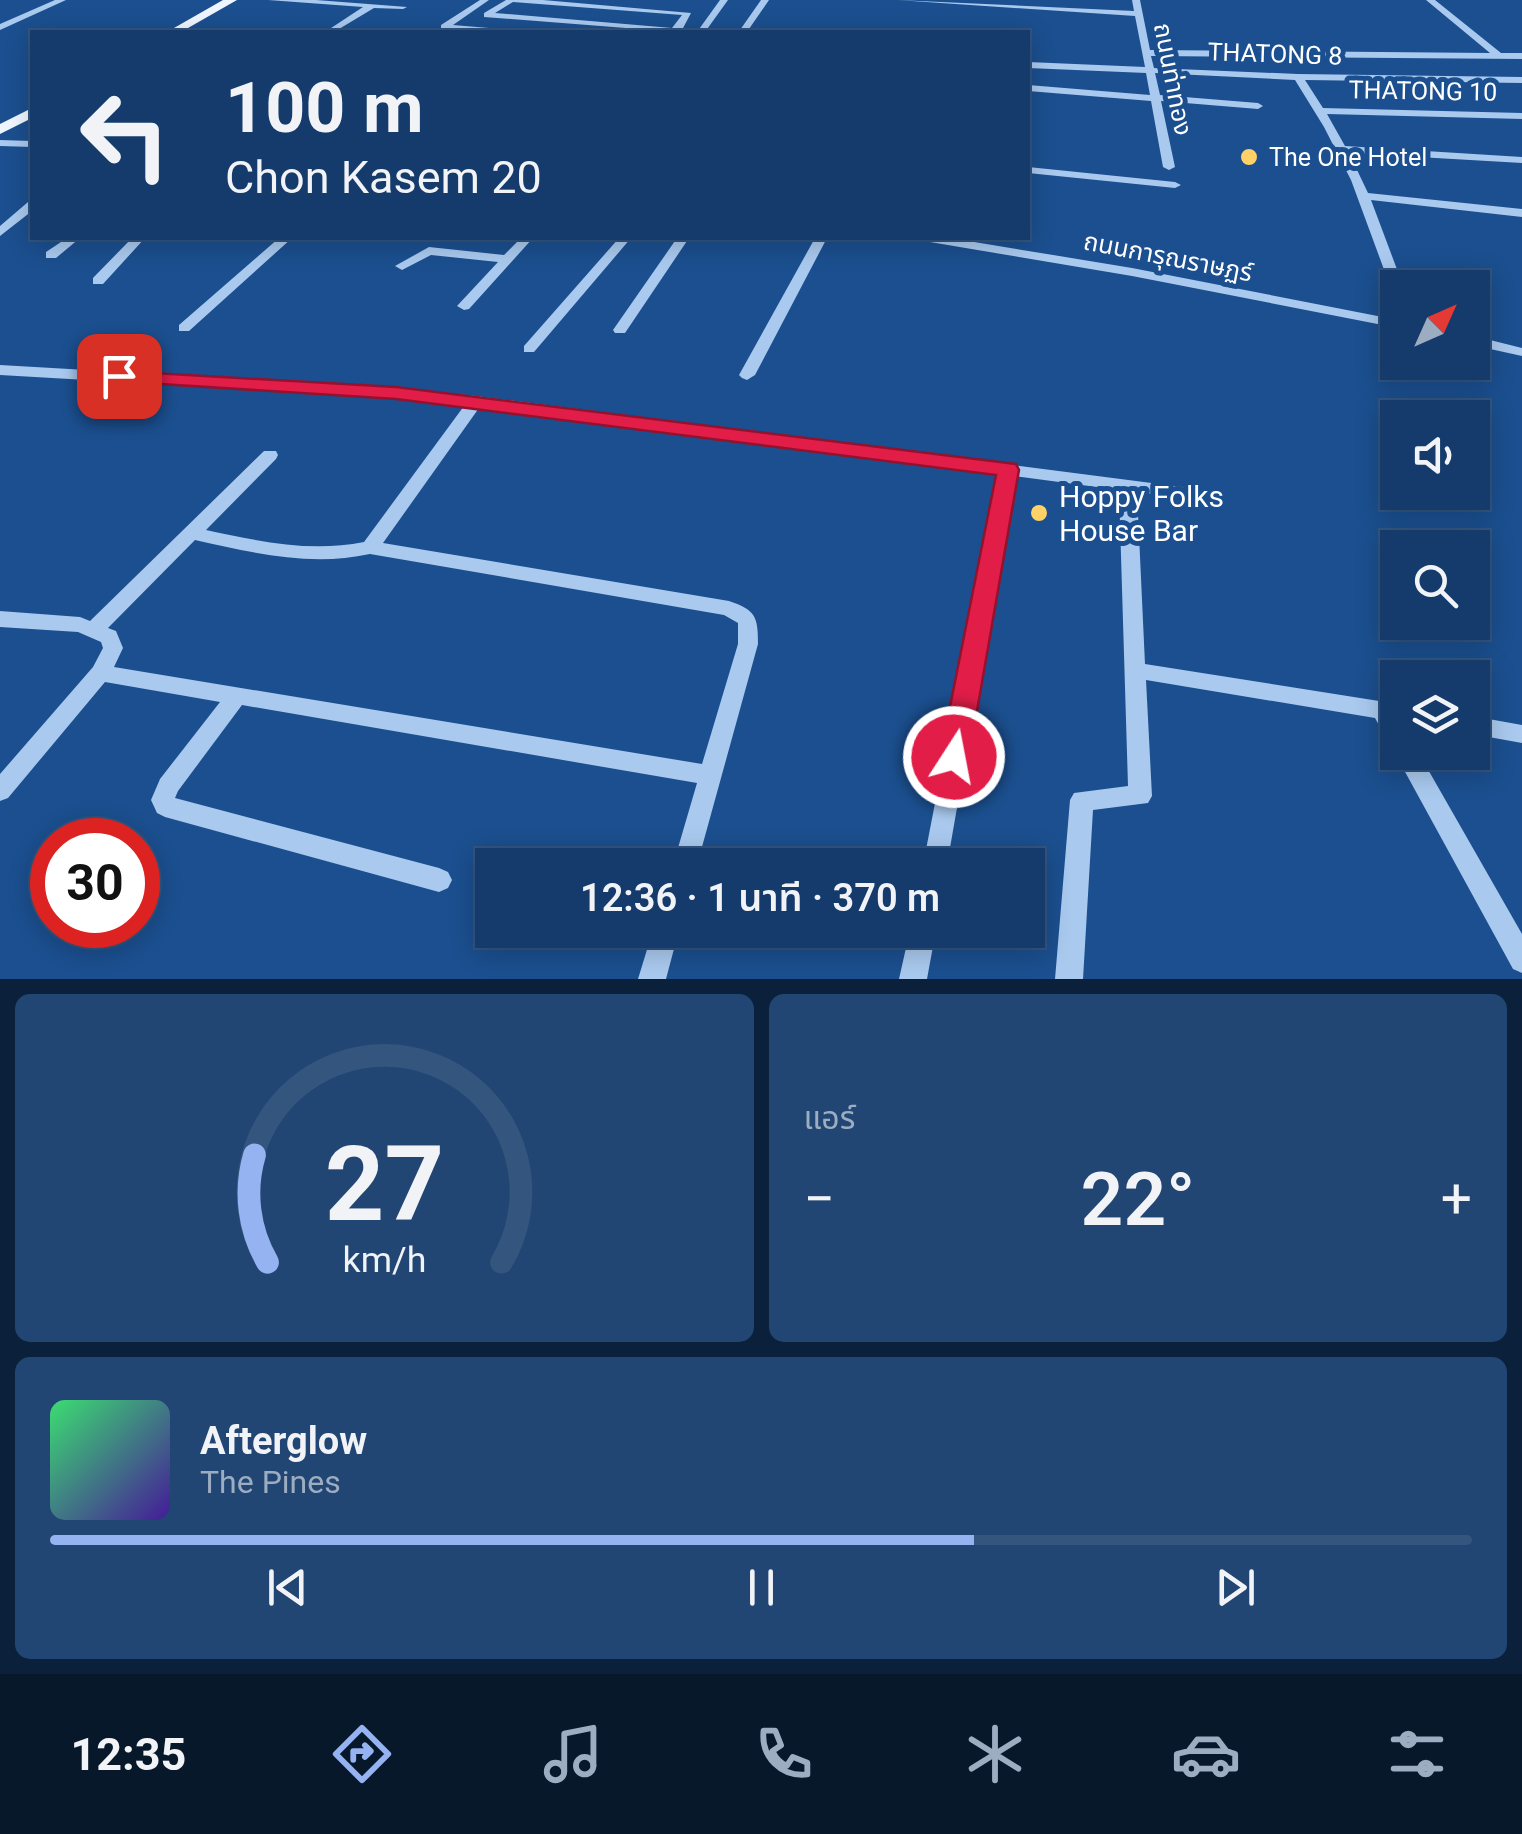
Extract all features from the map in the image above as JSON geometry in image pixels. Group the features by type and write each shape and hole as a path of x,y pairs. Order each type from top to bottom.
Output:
{"main road":[{"path":"177,30 231,0"},
{"path":"0,130 30,113"}],"street":[{"path":"1,26 62,0"},
{"path":"272,0 403,7"},
{"path":"440,30 485,0"},
{"path":"659,30 487,15 511,0 714,15"},
{"path":"703,30 724,0"},
{"path":"744,30 765,0"},
{"path":"901,0 1059,4 1140,14"},
{"name":"ถนนท่าทอง","path":"1136,0 1168,166"},
{"path":"1430,0 1499,56"},
{"path":"332,30 371,6"},
{"path":"498,8 682,23"},
{"path":"673,30 688,13"},
{"path":"512,30 531,20"},
{"path":"1147,53 1522,56"},
{"name":"THATONG 8","path":"1030,65 1298,77 1522,80"},
{"path":"1298,77 1322,110 1343,150 1390,270"},
{"path":"1030,88 1258,106"},
{"name":"THATONG 10","path":"1322,110 1522,116"},
{"path":"0,142 30,144"},
{"path":"1343,150 1522,160"},
{"path":"1030,170 1175,185"},
{"path":"1364,196 1522,213"},
{"path":"0,232 30,208"},
{"path":"50,254 71,240"},
{"path":"98,281 138,240"},
{"path":"184,328 284,240"},
{"path":"464,306 525,240"},
{"path":"529,348 623,240"},
{"path":"620,330 682,240"},
{"path":"747,374 820,240"},
{"name":"ถนนการุณราษฏร์","path":"942,240 1380,320"},
{"path":"402,266 429,251 508,258"},
{"path":"1490,345 1522,352"},
{"path":"0,370 476,401 1192,494"},
{"path":"370,548 476,401"},
{"path":"94,630 270,455"},
{"path":"937,848 1008,470"},
{"path":"1069,979 1082,800 1140,796 1128,485"},
{"path":"192,533 295,554 345,554 370,548 729,608 748,620 748,644 690,848"},
{"path":"0,620 80,626 108,637 113,648 100,673 0,791"},
{"path":"1134,670 1380,709"},
{"path":"100,673 710,774"},
{"path":"236,696 168,786 163,800 166,806 438,880"},
{"path":"1490,728 1522,734"},
{"path":"1416,770 1522,960"},
{"path":"652,979 661,948"},
{"path":"914,979 919,948"}],"place":[{"name":"The One Hotel","path":"1249,157"},
{"name":"Hoppy Folks House Bar","path":"1039,513"}],"route":[{"path":"119,376 476,401 1008,470 954,757"}]}
